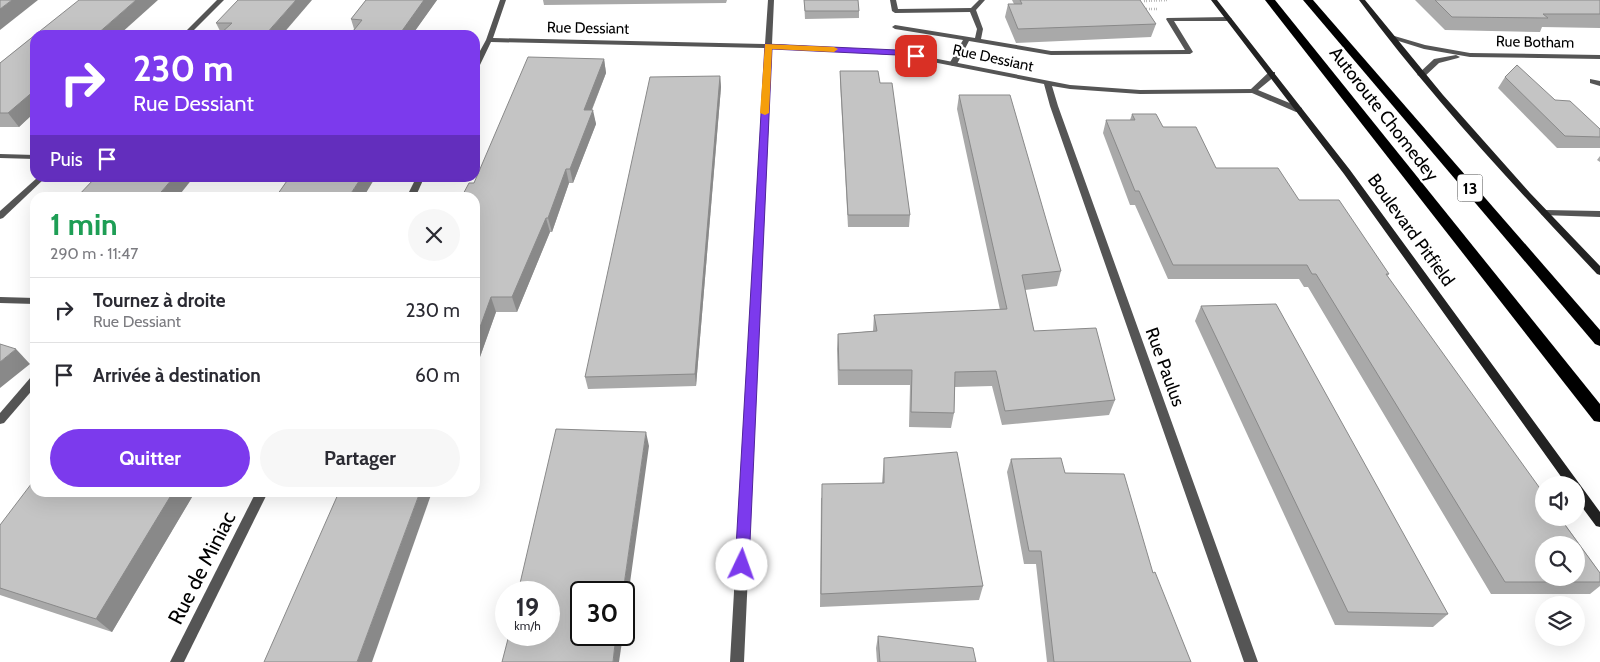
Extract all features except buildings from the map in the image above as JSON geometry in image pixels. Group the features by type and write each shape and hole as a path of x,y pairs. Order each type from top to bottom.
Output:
{"highway":[{"name":"Autoroute Chomedey","path":"1270,0 1600,416"},
{"name":"Autoroute Chomedey","path":"1308,0 1600,340"}],"main road":[{"name":"Boulevard Pitfield","path":"1214,0 1272,74 1405,252 1567,476"},
{"path":"1362,0 1421,75 1600,272"},
{"path":"1585,501 1600,522"}],"street":[{"path":"190,30 220,0"},
{"path":"480,57 489,40 503,0"},
{"path":"737,662 771,0"},
{"path":"892,0 895,11 973,10 982,0"},
{"path":"973,10 980,30 978,40"},
{"path":"895,27 1057,53 1190,52 1169,19 1229,19"},
{"name":"Rue Botham","path":"1391,36 1424,48 1470,55 1600,57"},
{"path":"952,64 968,38"},
{"name":"Rue Dessiant","path":"489,40 768,46 897,53 1048,84 1140,92 1253,91 1299,110"},
{"name":"Rue Botham","path":"1421,75 1437,61 1470,55"},
{"path":"1253,91 1272,74"},
{"name":"Rue Paulus","path":"1048,84 1054,106 1251,662"},
{"path":"0,156 30,157"},
{"path":"0,216 37,182"},
{"path":"1545,213 1600,214"},
{"path":"0,300 30,301"},
{"path":"0,420 30,386"},
{"name":"Rue de Miniac","path":"177,662 260,497"}],"path":[{"path":"1144,1 1169,0"},
{"path":"1155,1 1158,4"},
{"path":"1141,8 1161,9"}],"slow traffic":[{"path":"765,113 768,46 834,49"}],"route":[{"path":"742,565 768,46 897,53 916,56"}]}
